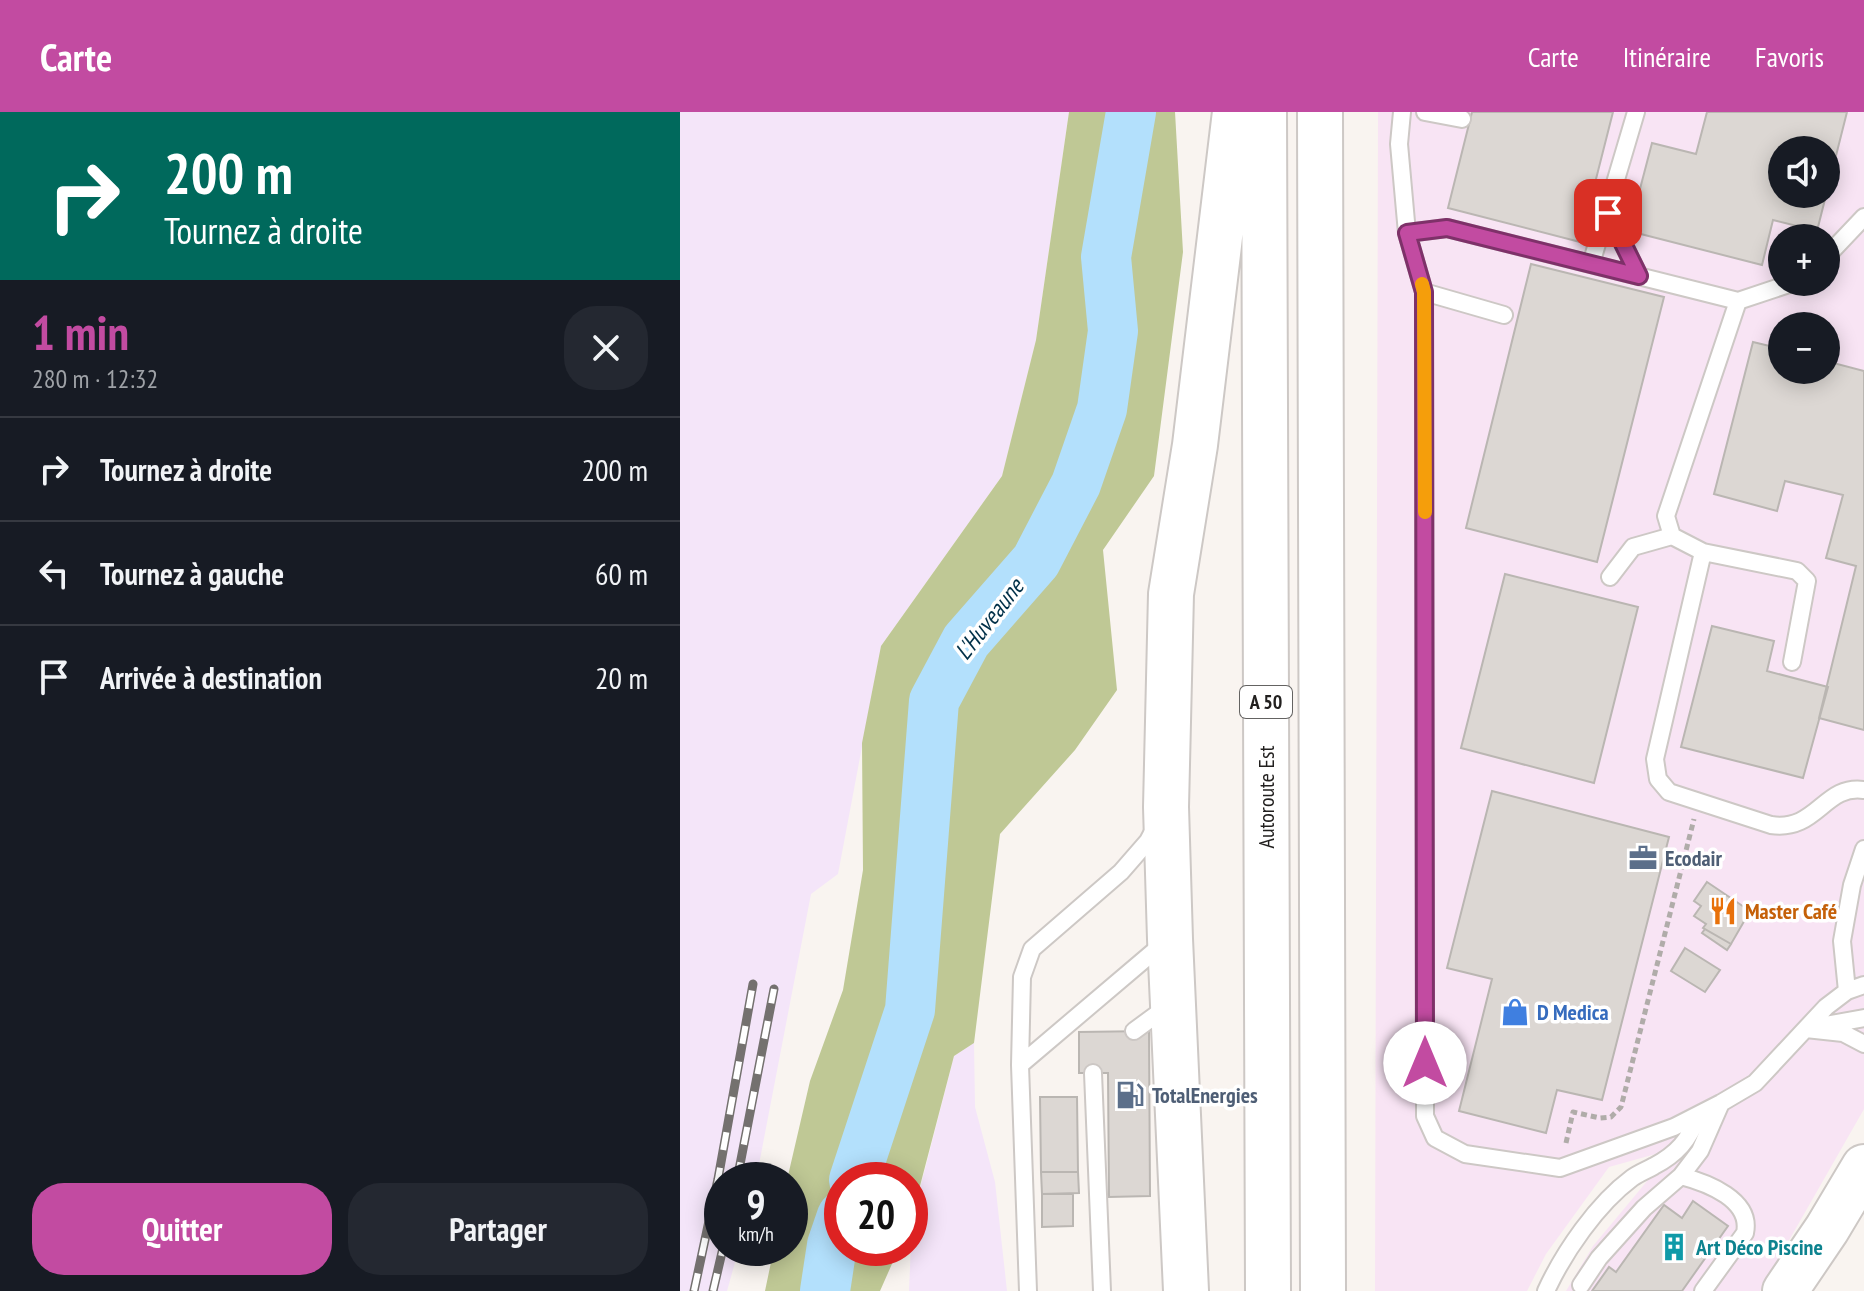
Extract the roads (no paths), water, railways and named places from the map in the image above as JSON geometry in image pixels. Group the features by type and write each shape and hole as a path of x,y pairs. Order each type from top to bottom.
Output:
{"main road":[{"path":"1186,1291 1166,807 1171,594 1195,445 1235,112"},
{"name":"Autoroute Est","path":"1264,112 1268,1291"},
{"name":"A 50","path":"1320,112 1323,1291"},
{"path":"1827,1229 1864,1146"},
{"path":"1785,1291 1864,1167"}],"lane":[{"path":"1402,112 1399,144 1407,233 1424,292 1425,1116 1435,1138 1465,1154 1560,1168 1698,1116 1755,1083 1826,1007 1847,991 1864,985"},
{"path":"1425,112 1462,119"},
{"path":"1591,264 1636,112"},
{"path":"1608,213 1639,276"},
{"path":"1840,242 1864,217"},
{"path":"1407,233 1447,228 1738,301 1768,291"},
{"path":"1424,292 1504,315"},
{"path":"1672,536 1666,516 1738,301"},
{"path":"1610,577 1633,547 1672,536 1703,552 1797,571 1807,581 1792,662"},
{"path":"1703,552 1655,759 1658,779 1669,792 1698,803 1787,827 1800,823 1837,794 1853,789 1864,790"},
{"path":"1028,1291 1020,1065 1022,977 1032,949 1121,872 1148,841 1166,807"},
{"path":"1847,991 1842,941 1852,885 1864,849"},
{"path":"1020,1065 1170,939"},
{"path":"1134,1031 1173,1003"},
{"path":"1806,1029 1864,1018"},
{"path":"1806,1029 1843,1033 1864,1044"},
{"path":"1093,1073 1102,1291"},
{"path":"1581,1285 1599,1258 1644,1208 1681,1176 1700,1151 1721,1103"},
{"path":"1546,1291 1557,1268 1583,1230 1633,1177 1676,1152 1690,1137 1698,1116"},
{"path":"1681,1176 1707,1183 1744,1210 1747,1222 1745,1233 1703,1291"}],"waterway":[{"name":"L'Huveaune","path":"860,1162 910,1010 934,701 966,641 1036,561 1076,484 1102,409 1113,331 1106,257 1131,112"},
{"name":"L'Huveaune","path":"825,1291 829,1266"}],"railway":[{"path":"694,1291 718,1179 753,984"},
{"path":"740,1162 774,989"},
{"path":"713,1291 719,1266"}],"place":[{"name":"Ecodair","path":"1643,858"},
{"name":"Master Café","path":"1723,911"},
{"name":"D Medica","path":"1515,1012"},
{"name":"TotalEnergies","path":"1130,1095"},
{"name":"Art Déco Piscine","path":"1674,1247"}]}
